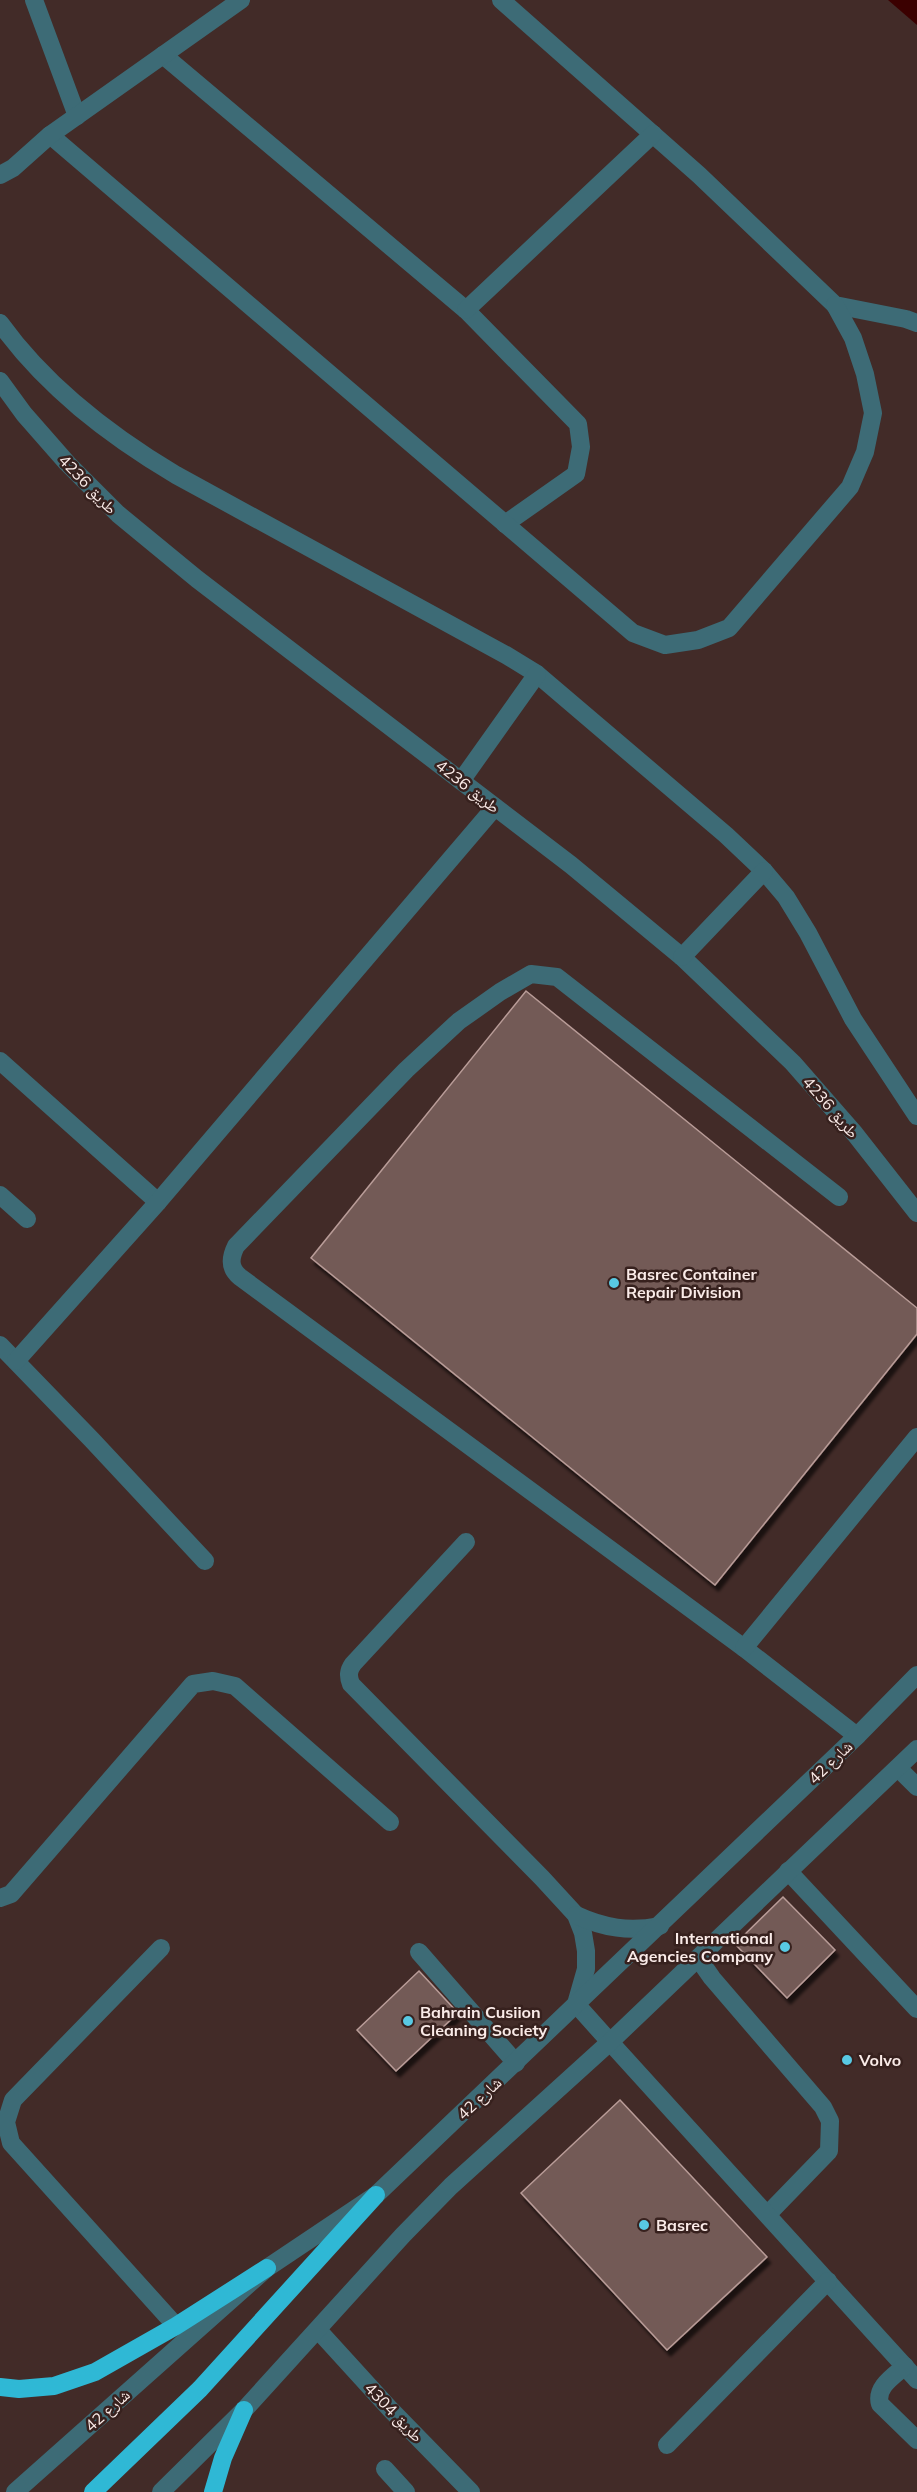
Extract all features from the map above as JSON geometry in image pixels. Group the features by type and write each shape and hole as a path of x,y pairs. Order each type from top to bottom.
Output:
{"highway":[{"path":"93,2492 200,2389 376,2194"},
{"path":"0,2387 19,2389 54,2386 95,2372 176,2326 267,2268"},
{"path":"213,2492 223,2458 244,2410"}],"street":[{"path":"34,0 77,116"},
{"path":"0,175 13,168 50,135 241,0"},
{"path":"50,135 633,633 665,645 698,640 729,628 850,487 865,452 873,413 866,374 853,338 836,305 653,134 501,0"},
{"path":"163,56 466,310 578,424 581,447 576,474 505,524"},
{"path":"466,310 653,134"},
{"path":"836,305 917,323"},
{"path":"0,323 44,376 128,446 187,481 496,649 537,674 726,835 786,897 853,1019 917,1116"},
{"name":"طريق 4236","path":"0,381 24,414 118,514 197,579 571,865 682,957 793,1063 855,1134 917,1213"},
{"path":"461,781 537,674"},
{"path":"16,1361 158,1202 495,807"},
{"path":"682,957 764,872"},
{"path":"839,1197 557,977 531,975 500,992 429,1047 244,1238 232,1255 231,1266 240,1278 744,1648 857,1736"},
{"path":"0,1061 158,1202"},
{"path":"0,1195 27,1219"},
{"path":"0,1345 205,1561"},
{"path":"744,1648 917,1437"},
{"path":"466,1542 353,1664 349,1669 348,1677 351,1684 542,1878 576,1916 583,1933 586,1951 583,1987 576,2004 917,2380"},
{"name":"شارع 42","path":"15,2492 267,2268 376,2194 660,1926 917,1675"},
{"path":"0,1898 11,1894 193,1684 213,1681 235,1686 390,1822"},
{"path":"161,2492 244,2410 403,2235 451,2186 610,2042 917,1749"},
{"path":"898,1768 917,1787"},
{"path":"788,1871 917,2009"},
{"path":"576,1916 608,1928 643,1929 660,1926"},
{"path":"161,1948 13,2100 7,2111 6,2122 11,2143 176,2326"},
{"path":"420,1952 516,2063"},
{"path":"698,1958 712,1978 823,2107 830,2121 829,2151 768,2214"},
{"path":"667,2445 828,2282"},
{"name":"طريق 4304","path":"318,2330 390,2409 471,2492"},
{"path":"905,2366 885,2385 879,2394 879,2399 880,2404 917,2440"},
{"path":"385,2469 406,2492"}],"shaded area":[{"path":"888,0 917,0 917,25"}],"building":[{"name":"Basrec Container Repair Division","path":"526,991 917,1308 917,1334 715,1585 311,1258"},
{"name":"International Agencies Company","path":"783,1897 835,1950 787,1998 735,1944"},
{"name":"Bahrain Cusiion Cleaning Society","path":"419,1971 458,2013 396,2071 357,2030"},
{"name":"Basrec","path":"620,2100 767,2257 667,2350 521,2193"}],"place":[{"name":"Basrec Container Repair Division","path":"614,1283"},
{"name":"International Agencies Company","path":"785,1947"},
{"name":"Bahrain Cusiion Cleaning Society","path":"408,2021"},
{"name":"Volvo","path":"847,2060"},
{"name":"Basrec","path":"644,2225"}]}
